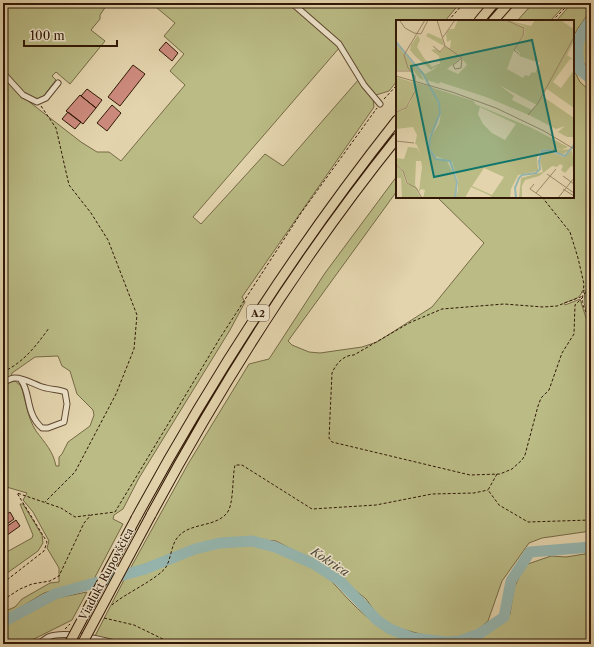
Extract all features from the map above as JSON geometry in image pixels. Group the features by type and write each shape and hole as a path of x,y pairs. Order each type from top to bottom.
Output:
{"highway":[{"path":"480,20 494,3"},
{"path":"495,20 510,3"},
{"name":"Viadukt Rupovščica","path":"69,644 175,446 278,283 337,198 396,121"},
{"name":"Viadukt Rupovščica","path":"82,644 179,462 258,334 338,216 396,139"}],"street":[{"path":"292,3 339,44 364,85 380,104"},
{"path":"3,73 23,95 33,101 39,102 46,98 58,83"},
{"path":"3,383 14,378 65,392 67,404 64,422 48,428 42,428 36,423 27,401 24,383 21,380"},
{"path":"38,644 48,637 59,635 95,639 120,644"}],"path":[{"path":"449,20 464,3"},
{"path":"553,20 570,3"},
{"path":"3,583 44,551 47,542 17,493 61,508 75,517 115,512 220,338 301,213 380,104 396,85"},
{"path":"39,102 56,128 69,185 108,240 137,316 134,349 116,394 75,472 69,480 45,502"},
{"path":"543,198 570,232 584,284 582,303 587,315 589,328 588,348 591,364"},
{"path":"583,296 557,306 543,308 504,304 442,310 409,323 354,355 347,355 336,365 332,373 329,438 332,442 470,475 498,474 512,469 522,460 525,455 541,398 550,390 562,353 574,334 575,305 591,288"},
{"path":"3,372 20,362 34,349 49,328"},
{"path":"112,604 166,568 176,538 193,526 220,519 228,512 232,501 232,484 235,465 242,465 312,509 376,505 432,494 474,493 488,490 498,474"},
{"path":"488,490 499,505 528,522 591,520"},
{"path":"3,600 20,589 50,581 59,576 77,536 91,515"},
{"path":"104,614 102,618 134,625 173,644"},
{"path":"59,635 70,624 76,622"}],"green space":[{"path":"3,3 108,3 100,15 100,19 91,30 105,41 70,84 56,72 52,76 56,80 42,98 37,99 26,94 3,70"},
{"path":"151,3 291,3 340,47 193,217 201,224 265,154 283,166 359,79 373,98 374,107 242,297 245,302 230,330 139,478 123,509 114,515 113,519 123,524 94,579 44,593 3,618 3,612 15,607 22,599 50,583 59,582 59,568 47,548 49,541 33,512 23,500 27,493 3,486 3,385 15,381 21,386 33,426 51,451 56,466 59,466 59,457 68,442 90,426 94,415 93,410 77,394 70,371 62,366 58,356 35,357 12,373 11,377 3,381 3,77 23,97 81,142 97,152 109,152 121,161 185,85 170,71 184,54 164,36 175,23"},
{"path":"301,3 460,3 446,20 396,20 396,82 389,91 376,95 369,90 350,57 297,6"},
{"path":"533,3 567,3 551,20 518,20"},
{"path":"572,3 591,3 589,12 574,36 574,20 557,20"},
{"path":"591,27 591,73 581,59 581,45"},
{"path":"574,70 580,82 591,92 591,328 584,303 585,290 582,291 578,298 564,303 565,305 580,299 587,321 587,352 591,366 591,531 542,538 529,543 502,581 488,621 476,631 459,637 431,637 391,626 376,613 366,599 328,568 276,541 251,539 210,543 130,569 188,464 249,364 269,359 325,273 396,177 396,192 288,341 292,345 309,352 320,353 362,347 377,342 432,307 484,243 438,198 574,198"},
{"path":"20,504 23,504 42,535 43,543 38,551 3,576 3,554 32,538 33,535"},
{"path":"252,543 281,552 320,571 373,622 399,637 419,644 128,644 95,636 125,578 164,564 176,558 196,552 221,546"},
{"path":"591,553 591,644 462,644 482,637 506,620 510,614 514,588 525,565 551,556 566,557"},
{"path":"87,592 72,620 26,644 3,644 3,627 57,598"}],"building":[{"path":"166,42 178,53 172,61 159,50"},
{"path":"133,65 145,74 120,106 108,97"},
{"path":"87,89 102,100 96,108 81,96"},
{"path":"80,95 96,108 83,124 66,111"},
{"path":"112,105 121,113 107,131 97,123"},
{"path":"68,112 81,122 75,129 62,119"},
{"path":"10,512 14,519 3,527 3,517"},
{"path":"16,520 20,526 3,538 3,529"}],"waterway":[{"path":"591,20 582,32 578,44 580,70 591,79"},
{"name":"Kokrica","path":"3,622 55,594 145,569 195,549 220,543 252,541 275,547 314,564 340,581 377,620 390,629 413,638 446,642 460,641 479,634 504,617 511,581 530,552 591,547"}]}
